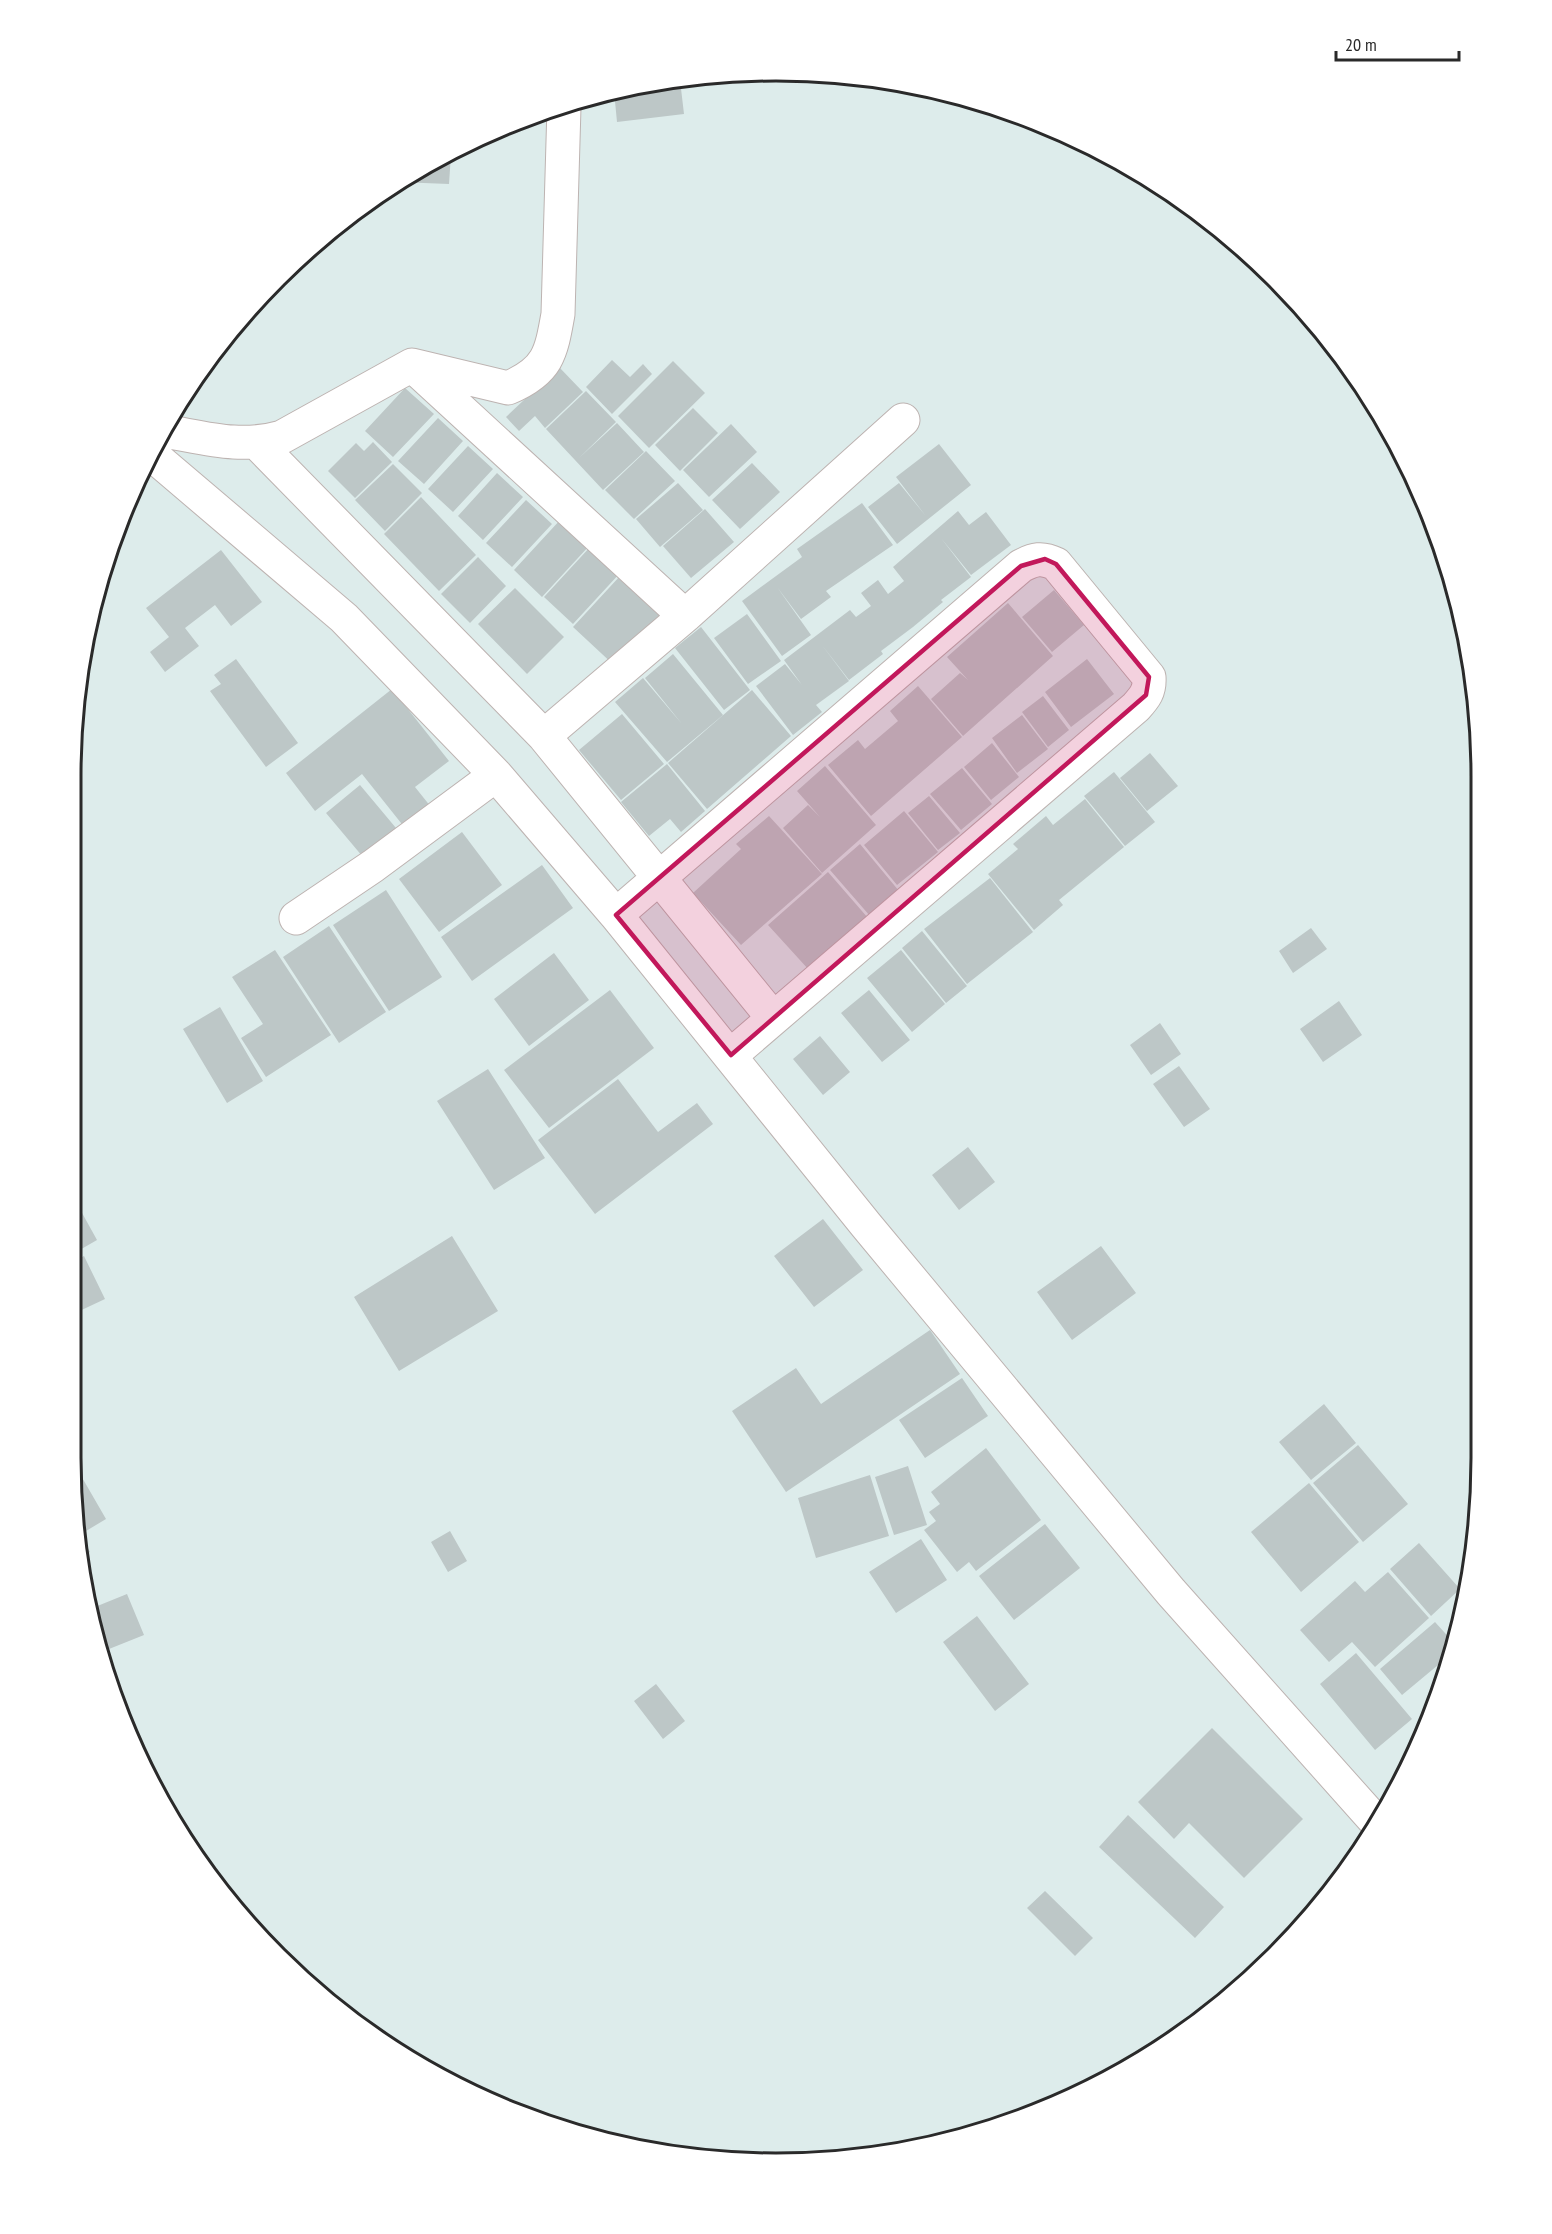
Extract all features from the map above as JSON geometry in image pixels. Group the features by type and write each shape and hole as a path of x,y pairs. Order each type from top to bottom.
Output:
{"street":[{"path":"172,432 229,442 258,444 282,437 412,365 508,388 538,372 552,347 558,314 564,115"},
{"path":"412,365 685,616"},
{"path":"544,736 685,616 903,420"},
{"path":"258,444 544,736 773,1018"},
{"path":"158,460 344,618 496,775 616,915 866,1225 1171,1592 1371,1817"},
{"path":"616,915 1021,566 1034,560 1045,559 1056,564 1149,677 1150,686 1136,707 731,1055"},
{"path":"296,918 373,866 496,775"}],"highlighted area":[{"path":"1045,559 1056,564 1149,677 1146,695 731,1055 616,915 1021,566"}],"building":[{"path":"681,88 684,114 617,122 615,100"},
{"path":"450,163 449,184 415,183"},
{"path":"612,360 630,377 643,364 652,374 612,414 586,387"},
{"path":"673,361 705,393 649,448 618,416"},
{"path":"559,367 583,392 545,428 535,416 519,431 506,417"},
{"path":"405,388 434,414 393,457 365,431"},
{"path":"586,391 616,422 579,458 617,423 644,452 603,490 546,429"},
{"path":"693,408 718,433 680,471 655,445"},
{"path":"438,418 463,441 424,484 398,461"},
{"path":"731,424 757,452 709,497 683,470"},
{"path":"373,442 392,462 355,498 328,471 356,443 364,451"},
{"path":"939,444 971,485 897,544 868,507 899,483 925,515 896,477"},
{"path":"468,446 493,469 453,512 428,489"},
{"path":"646,451 675,481 634,519 605,490"},
{"path":"752,463 780,492 740,529 712,500"},
{"path":"393,464 422,493 385,531 355,500"},
{"path":"497,473 523,497 483,540 458,516"},
{"path":"678,483 703,510 660,547 636,519"},
{"path":"421,497 476,555 439,591 384,534"},
{"path":"526,500 552,524 512,567 486,543"},
{"path":"862,503 893,545 826,591 831,597 801,619 777,587 811,635 782,656 742,601 802,557 797,549"},
{"path":"705,509 734,542 691,578 663,546"},
{"path":"958,511 969,525 986,512 1011,545 971,575 941,538 971,577 881,651 883,654 849,680 822,645 849,681 816,705 822,712 793,735 756,686 785,664 802,685 784,660 850,610 856,617 871,606 861,593 878,580 888,594 904,581 893,567"},
{"path":"561,519 589,546 542,597 514,570"},
{"path":"591,546 620,573 573,624 544,597"},
{"path":"221,550 262,602 231,626 215,605 185,628 199,646 165,672 150,652 169,637 146,608"},
{"path":"478,557 506,586 470,623 441,594"},
{"path":"620,576 664,616 616,667 573,627"},
{"path":"515,588 564,637 527,674 478,624"},
{"path":"1054,590 1084,625 1052,652 1022,617"},
{"path":"1008,603 1053,656 963,736 931,699 960,673 968,680 947,657"},
{"path":"747,614 781,661 748,684 714,638"},
{"path":"701,627 750,690 724,710 675,648"},
{"path":"673,654 723,715 667,762 615,702 643,678 682,724 645,678"},
{"path":"236,659 298,743 266,767 210,691 221,684 214,675"},
{"path":"1087,659 1114,694 1071,727 1045,692"},
{"path":"918,686 962,737 871,816 828,765 858,740 865,749 898,721 890,711"},
{"path":"392,689 449,761 415,787 431,807 405,828 362,774 315,811 286,773"},
{"path":"752,690 791,736 707,809 668,763"},
{"path":"1043,696 1069,730 1048,747 1022,712"},
{"path":"622,714 664,764 621,800 579,750"},
{"path":"1022,715 1048,749 1017,773 992,738"},
{"path":"992,743 1019,777 991,800 964,767"},
{"path":"1150,753 1178,786 1147,811 1120,778"},
{"path":"667,764 705,811 681,832 670,819 649,836 621,802"},
{"path":"825,766 876,825 822,873 783,828 808,805 820,817 797,791"},
{"path":"962,768 992,804 961,830 930,794"},
{"path":"1114,772 1155,822 1125,846 1084,796"},
{"path":"360,785 401,834 368,863 326,813"},
{"path":"929,796 960,833 938,850 908,813"},
{"path":"1085,799 1124,847 1059,900 1063,905 1034,930 988,874 1018,849 1013,844 1046,816 1053,825"},
{"path":"904,811 938,852 897,885 864,845"},
{"path":"769,816 822,874 741,945 693,893 741,849 736,844"},
{"path":"462,832 502,885 439,932 399,879"},
{"path":"860,844 899,891 870,916 830,870"},
{"path":"542,865 573,908 472,981 441,937"},
{"path":"828,872 868,918 809,970 768,925"},
{"path":"990,878 1033,932 967,984 924,929"},
{"path":"386,890 442,977 389,1011 333,925"},
{"path":"329,926 386,1012 339,1043 283,957"},
{"path":"1311,928 1327,949 1293,973 1279,951"},
{"path":"922,931 967,986 946,1003 902,948"},
{"path":"275,950 331,1035 266,1077 241,1038 263,1024 232,977"},
{"path":"901,950 945,1004 912,1032 867,978"},
{"path":"554,953 589,1000 529,1046 494,999"},
{"path":"610,990 654,1048 549,1128 504,1070"},
{"path":"869,990 910,1040 882,1062 841,1013"},
{"path":"1339,1001 1362,1035 1323,1062 1300,1029"},
{"path":"220,1007 263,1081 227,1103 183,1029"},
{"path":"1160,1023 1181,1054 1151,1075 1130,1045"},
{"path":"820,1036 850,1072 823,1095 793,1059"},
{"path":"1179,1066 1210,1109 1184,1127 1153,1084"},
{"path":"488,1069 545,1158 494,1190 437,1101"},
{"path":"618,1079 658,1132 697,1103 713,1124 595,1214 538,1140"},
{"path":"968,1147 995,1182 959,1210 932,1175"},
{"path":"81,1211 97,1240 81,1249"},
{"path":"823,1219 863,1270 814,1307 774,1256"},
{"path":"452,1236 498,1311 399,1371 354,1297"},
{"path":"1101,1246 1136,1293 1072,1340 1037,1292"},
{"path":"84,1256 105,1299 81,1310 81,1258"},
{"path":"930,1330 960,1374 786,1492 732,1411 796,1368 821,1404"},
{"path":"962,1378 988,1416 925,1458 899,1420"},
{"path":"1324,1404 1356,1443 1311,1480 1279,1442"},
{"path":"1358,1445 1408,1504 1363,1542 1313,1483"},
{"path":"986,1448 1041,1520 976,1571 969,1562 957,1572 924,1530 936,1521 929,1512 940,1504 931,1492"},
{"path":"908,1466 927,1525 894,1535 875,1477"},
{"path":"870,1475 889,1536 816,1558 798,1498"},
{"path":"81,1476 106,1519 85,1532"},
{"path":"1309,1483 1359,1542 1301,1592 1251,1532"},
{"path":"1045,1524 1080,1568 1014,1620 979,1576"},
{"path":"450,1531 467,1561 448,1572 431,1542"},
{"path":"921,1539 947,1580 896,1613 869,1572"},
{"path":"1419,1543 1459,1588 1459,1590 1431,1616 1390,1569"},
{"path":"1388,1572 1429,1618 1375,1667 1352,1642 1329,1662 1300,1630 1355,1581 1365,1592"},
{"path":"127,1594 144,1635 108,1649 97,1606"},
{"path":"977,1616 1029,1684 995,1711 943,1642"},
{"path":"1435,1622 1448,1636 1439,1664 1402,1695 1380,1669"},
{"path":"1356,1653 1412,1719 1375,1750 1320,1684"},
{"path":"656,1684 685,1721 663,1739 634,1701"},
{"path":"1212,1728 1303,1819 1244,1878 1189,1823 1174,1839 1138,1802"},
{"path":"1128,1815 1224,1907 1195,1938 1099,1847"},
{"path":"1045,1891 1093,1938 1075,1956 1027,1908"}]}
